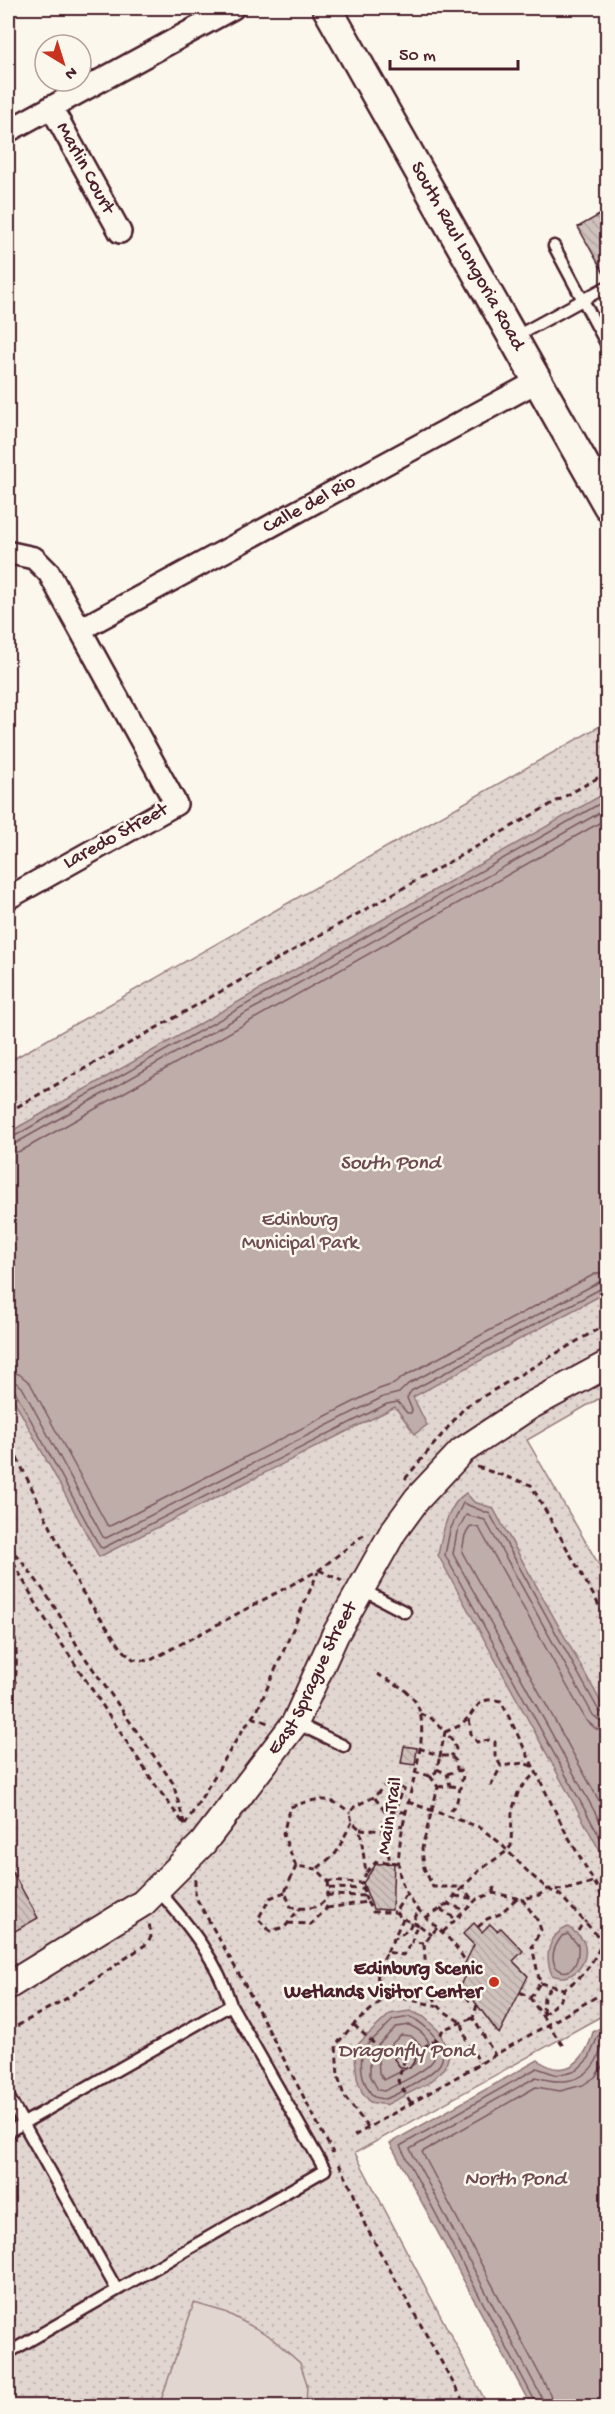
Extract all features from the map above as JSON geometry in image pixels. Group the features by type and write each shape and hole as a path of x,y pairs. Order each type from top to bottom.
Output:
{"main road":[{"name":"South Raul Longoria Road","path":"327,8 608,506"}],"street":[{"path":"8,131 233,8"},
{"name":"Marlin Court","path":"51,107 120,232"},
{"name":"Calle del Rio","path":"81,629 536,382"},
{"path":"8,555 11,553 34,558 49,573 81,629"},
{"name":"Laredo Street","path":"8,898 176,804 81,629"},
{"name":"East Sprague Street","path":"8,1986 143,1903 203,1843 284,1724 335,1635 354,1586 417,1499 462,1450 530,1406 608,1364"}],"lane":[{"path":"554,246 581,300 604,333 608,347"},
{"path":"512,339 608,286"},
{"path":"354,1586 405,1612"},
{"path":"284,1724 344,1746"},
{"path":"8,2353 325,2170 231,2005 225,1984 180,1915 157,1889"},
{"path":"8,2132 231,2005"},
{"path":"8,2096 117,2290"}],"path":[{"path":"8,1112 608,772"},
{"path":"8,1439 81,1590 122,1649 133,1659 149,1661 319,1570"},
{"path":"470,1465 531,1485 608,1621"},
{"path":"8,1546 27,1566 79,1648 173,1783 185,1826"},
{"path":"8,1553 42,1614 185,1826"},
{"path":"319,1570 354,1586"},
{"path":"185,1826 258,1709 319,1570"},
{"path":"8,1608 16,1660 13,1701 8,1723"},
{"path":"377,1674 407,1692 416,1702 420,1714 431,1718 445,1732 453,1741 456,1749 451,1756"},
{"path":"445,1732 459,1726 479,1703 491,1699 501,1701 535,1773 608,1906"},
{"name":"Main Trail","path":"420,1714 422,1728 398,1863 411,1903 418,1912 443,1932 466,1962"},
{"path":"252,1717 284,1724"},
{"path":"469,1717 471,1734 477,1742 489,1740 495,1742 495,1756 501,1766"},
{"path":"430,1776 437,1769 445,1732"},
{"path":"419,1748 440,1756 451,1756 456,1761 457,1770"},
{"path":"501,1766 523,1763 532,1766"},
{"path":"491,1786 501,1766"},
{"path":"437,1769 447,1774 457,1770"},
{"path":"448,1815 461,1787 463,1776 460,1770 457,1770"},
{"path":"414,1772 430,1776 438,1787 422,1848 424,1868 433,1887 463,1887"},
{"path":"425,1918 448,1904 480,1870 511,1846 512,1811 519,1790 535,1773"},
{"path":"447,1774 450,1786"},
{"path":"350,1813 355,1806 374,1797 389,1781 410,1793"},
{"path":"438,1787 461,1787"},
{"path":"390,1862 384,1831 396,1810 402,1788"},
{"path":"374,1797 385,1810 406,1812"},
{"path":"296,1866 317,1869 328,1881 329,1888 322,1904 309,1910 291,1907 285,1892 296,1866 283,1834 290,1808 313,1799 340,1803 350,1813 352,1822 360,1829 384,1831"},
{"path":"408,1802 434,1809 479,1827 548,1889 560,1895 608,1947"},
{"path":"317,1869 336,1853 352,1822"},
{"path":"389,1823 403,1826"},
{"path":"360,1829 366,1874"},
{"path":"398,1863 376,1862 366,1874 362,1883 367,1902 373,1912 395,1912 432,1935"},
{"path":"328,1881 362,1883"},
{"path":"443,1932 477,1899 493,1893 519,1899 539,1895 548,1889 565,1890 593,1882"},
{"path":"493,1893 494,1886"},
{"path":"463,1887 471,1898"},
{"path":"329,1888 363,1889"},
{"path":"285,1892 270,1898 258,1919 270,1931 285,1927 299,1909"},
{"path":"395,1912 407,1894"},
{"path":"327,1895 365,1896"},
{"path":"455,1896 477,1899"},
{"path":"478,1927 519,1899"},
{"path":"519,1899 538,1921 541,1930 532,1946 540,1983 530,1998"},
{"path":"288,1923 311,1924 327,1908 367,1902"},
{"path":"322,1904 327,1908"},
{"path":"448,1904 465,1910"},
{"path":"440,1909 456,1919"},
{"path":"392,1940 408,1930 418,1912"},
{"path":"403,1919 378,1970 377,1988 388,1995 438,2006 462,2023 466,2039 480,2063"},
{"path":"8,2031 69,1997 146,1945 151,1937 148,1920"},
{"path":"579,1931 586,1921"},
{"path":"387,1952 403,1954 412,1942 419,1925"},
{"path":"412,1942 424,1943 437,1928"},
{"path":"424,1943 427,1972 438,2006"},
{"path":"543,2015 561,1998 564,1989 579,1979 591,1966 602,1943"},
{"path":"540,1983 564,1989"},
{"path":"543,2015 544,1996 551,1987"},
{"path":"354,2136 608,1989"},
{"path":"520,1992 530,1998 565,2049"},
{"path":"368,2127 344,2096 338,2076 336,2045 353,2025 388,1995"},
{"path":"411,2103 398,2081 405,2058 434,2041 444,2029 472,2018 477,2005"},
{"path":"472,2018 495,2055"},
{"path":"353,2025 381,2050 405,2058"}],"green space":[{"name":"Edinburg Municipal Park","path":"607,722 607,1394 527,1440 607,1579 607,2013 355,2153 488,2406 8,2406 8,1062"},
{"path":"194,2303 225,2312 268,2335 300,2363 307,2384 306,2406 159,2406"}],"water":[{"name":"South Pond","path":"607,792 607,1292 413,1397 427,1425 415,1434 395,1407 99,1557 8,1389 8,1133"},
{"path":"466,1493 474,1502 493,1508 607,1713 607,1864 438,1555 450,1513 454,1505"},
{"path":"568,1927 583,1940 585,1957 573,1974 559,1977 552,1975 548,1954 556,1935"},
{"name":"Dragonfly Pond","path":"410,2011 424,2017 439,2031 449,2055 445,2068 427,2084 386,2105 370,2102 362,2092 357,2078 355,2057 357,2045 390,2014"},
{"name":"North Pond","path":"607,2024 607,2406 531,2406 390,2143 538,2060 548,2066 566,2068 580,2059 593,2032"}],"building":[{"path":"608,210 608,279 607,279 578,227"},
{"path":"404,1746 417,1748 415,1765 401,1763"},
{"path":"394,1863 392,1910 373,1909 363,1883 376,1864"},
{"path":"8,1864 38,1918 8,1935"},
{"name":"Edinburg Scenic Wetlands Visitor Center","path":"474,1923 482,1932 490,1924 497,1931 501,1928 523,1951 513,1961 528,1976 499,2034 472,1998 469,2001 459,1988 465,1975 460,1973 474,1945 463,1934"},
{"path":"410,2049 416,2058 410,2068 400,2067 394,2059 399,2050"}],"place":[{"name":"Edinburg Scenic Wetlands Visitor Center","path":"494,1982"}]}
